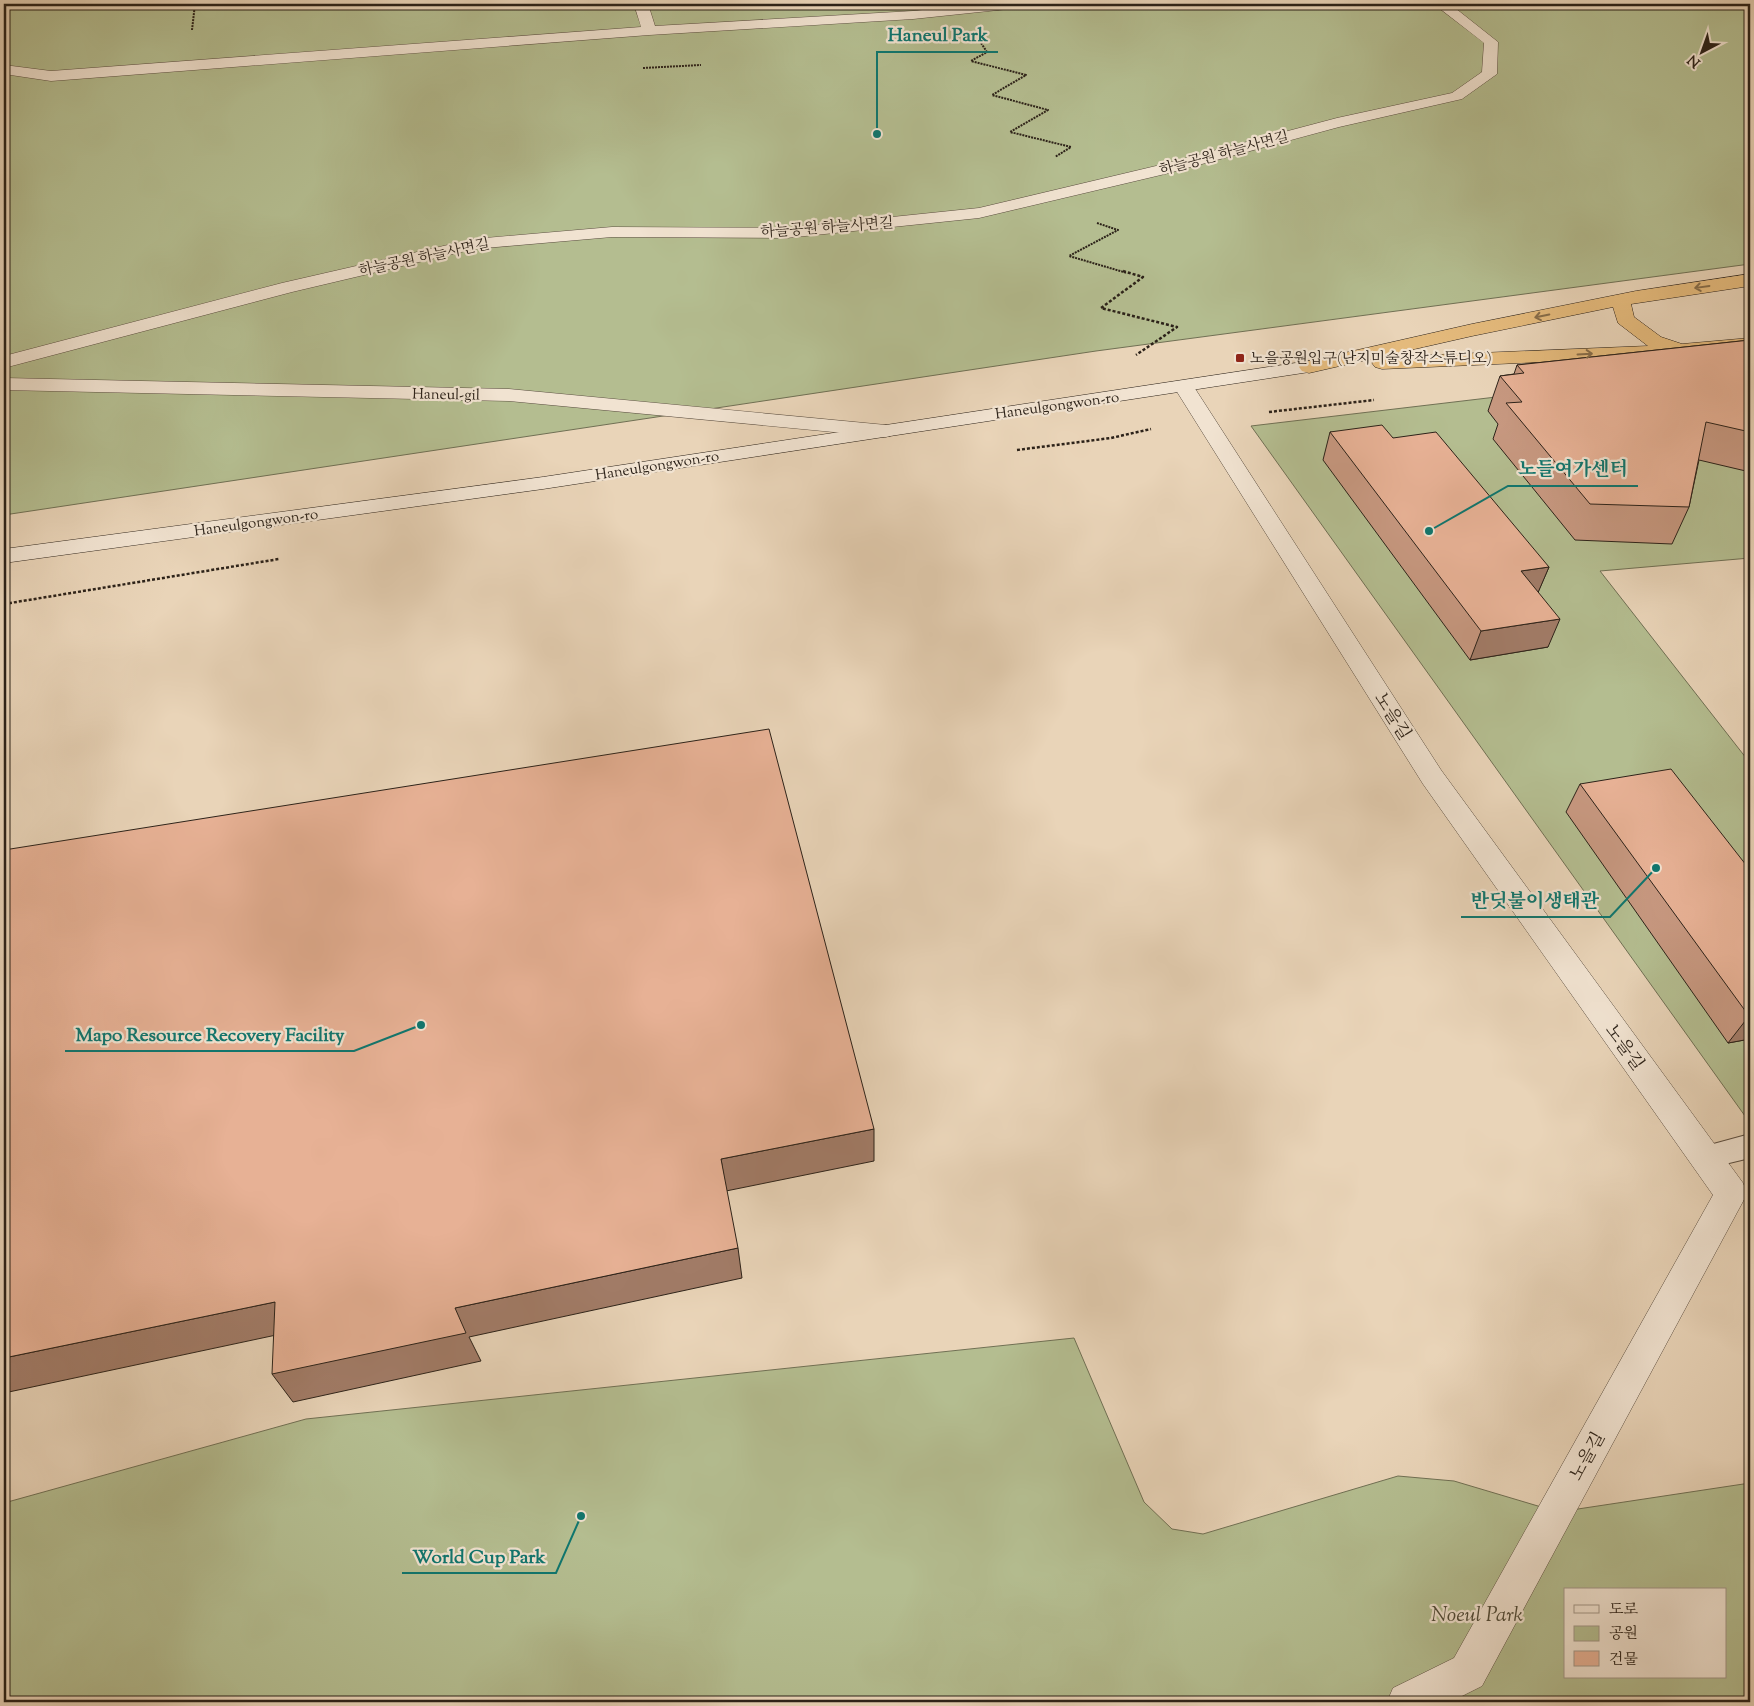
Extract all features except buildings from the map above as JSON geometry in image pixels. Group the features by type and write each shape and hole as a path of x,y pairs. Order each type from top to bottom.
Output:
{"highway":[{"path":"1308,367 1472,330 1621,300 1750,280"},
{"path":"1621,300 1625,320 1654,340 1681,350"},
{"path":"1308,367 1681,350 1750,344"}],"street":[{"path":"641,4 649,31"},
{"path":"4,70 51,76 649,31 912,15 1017,4"},
{"name":"하늘공원 하늘사면길","path":"4,362 289,287 474,244 612,232 786,232 979,213 1159,170 1337,123 1457,96 1489,74 1491,42 1441,4"},
{"name":"Haneulgongwon-ro","path":"4,556 543,482 1308,367"},
{"name":"Haneul-gil","path":"4,384 509,396 886,431"},
{"name":"노을길","path":"1184,387 1432,777 1731,1194 1468,1672 1407,1702"}],"lane":[{"path":"1704,1157 1750,1146"}],"path":[{"path":"1012,451 1111,438 1205,418 1376,400"},
{"path":"4,604 280,558"}],"green space":[{"path":"4,4 1750,4 1750,264 1096,351 4,515"},
{"path":"1750,367 1750,558 1600,571 1750,763 1750,1114 1745,1116 1251,426"},
{"name":"Noeul Park","path":"1074,1338 1144,1502 1172,1529 1203,1534 1398,1476 1454,1481 1558,1512 1750,1483 1750,1702 4,1702 4,1503 306,1419"}],"place":[{"name":"Haneul Park","path":"877,134"},
{"name":"노을공원입구(난지미술창작스튜디오)","path":"1240,358"},
{"name":"노들여가센터","path":"1429,531"},
{"name":"반딧불이생태관","path":"1656,868"},
{"name":"Mapo Resource Recovery Facility","path":"421,1025"},
{"name":"World Cup Park","path":"581,1516"}]}
